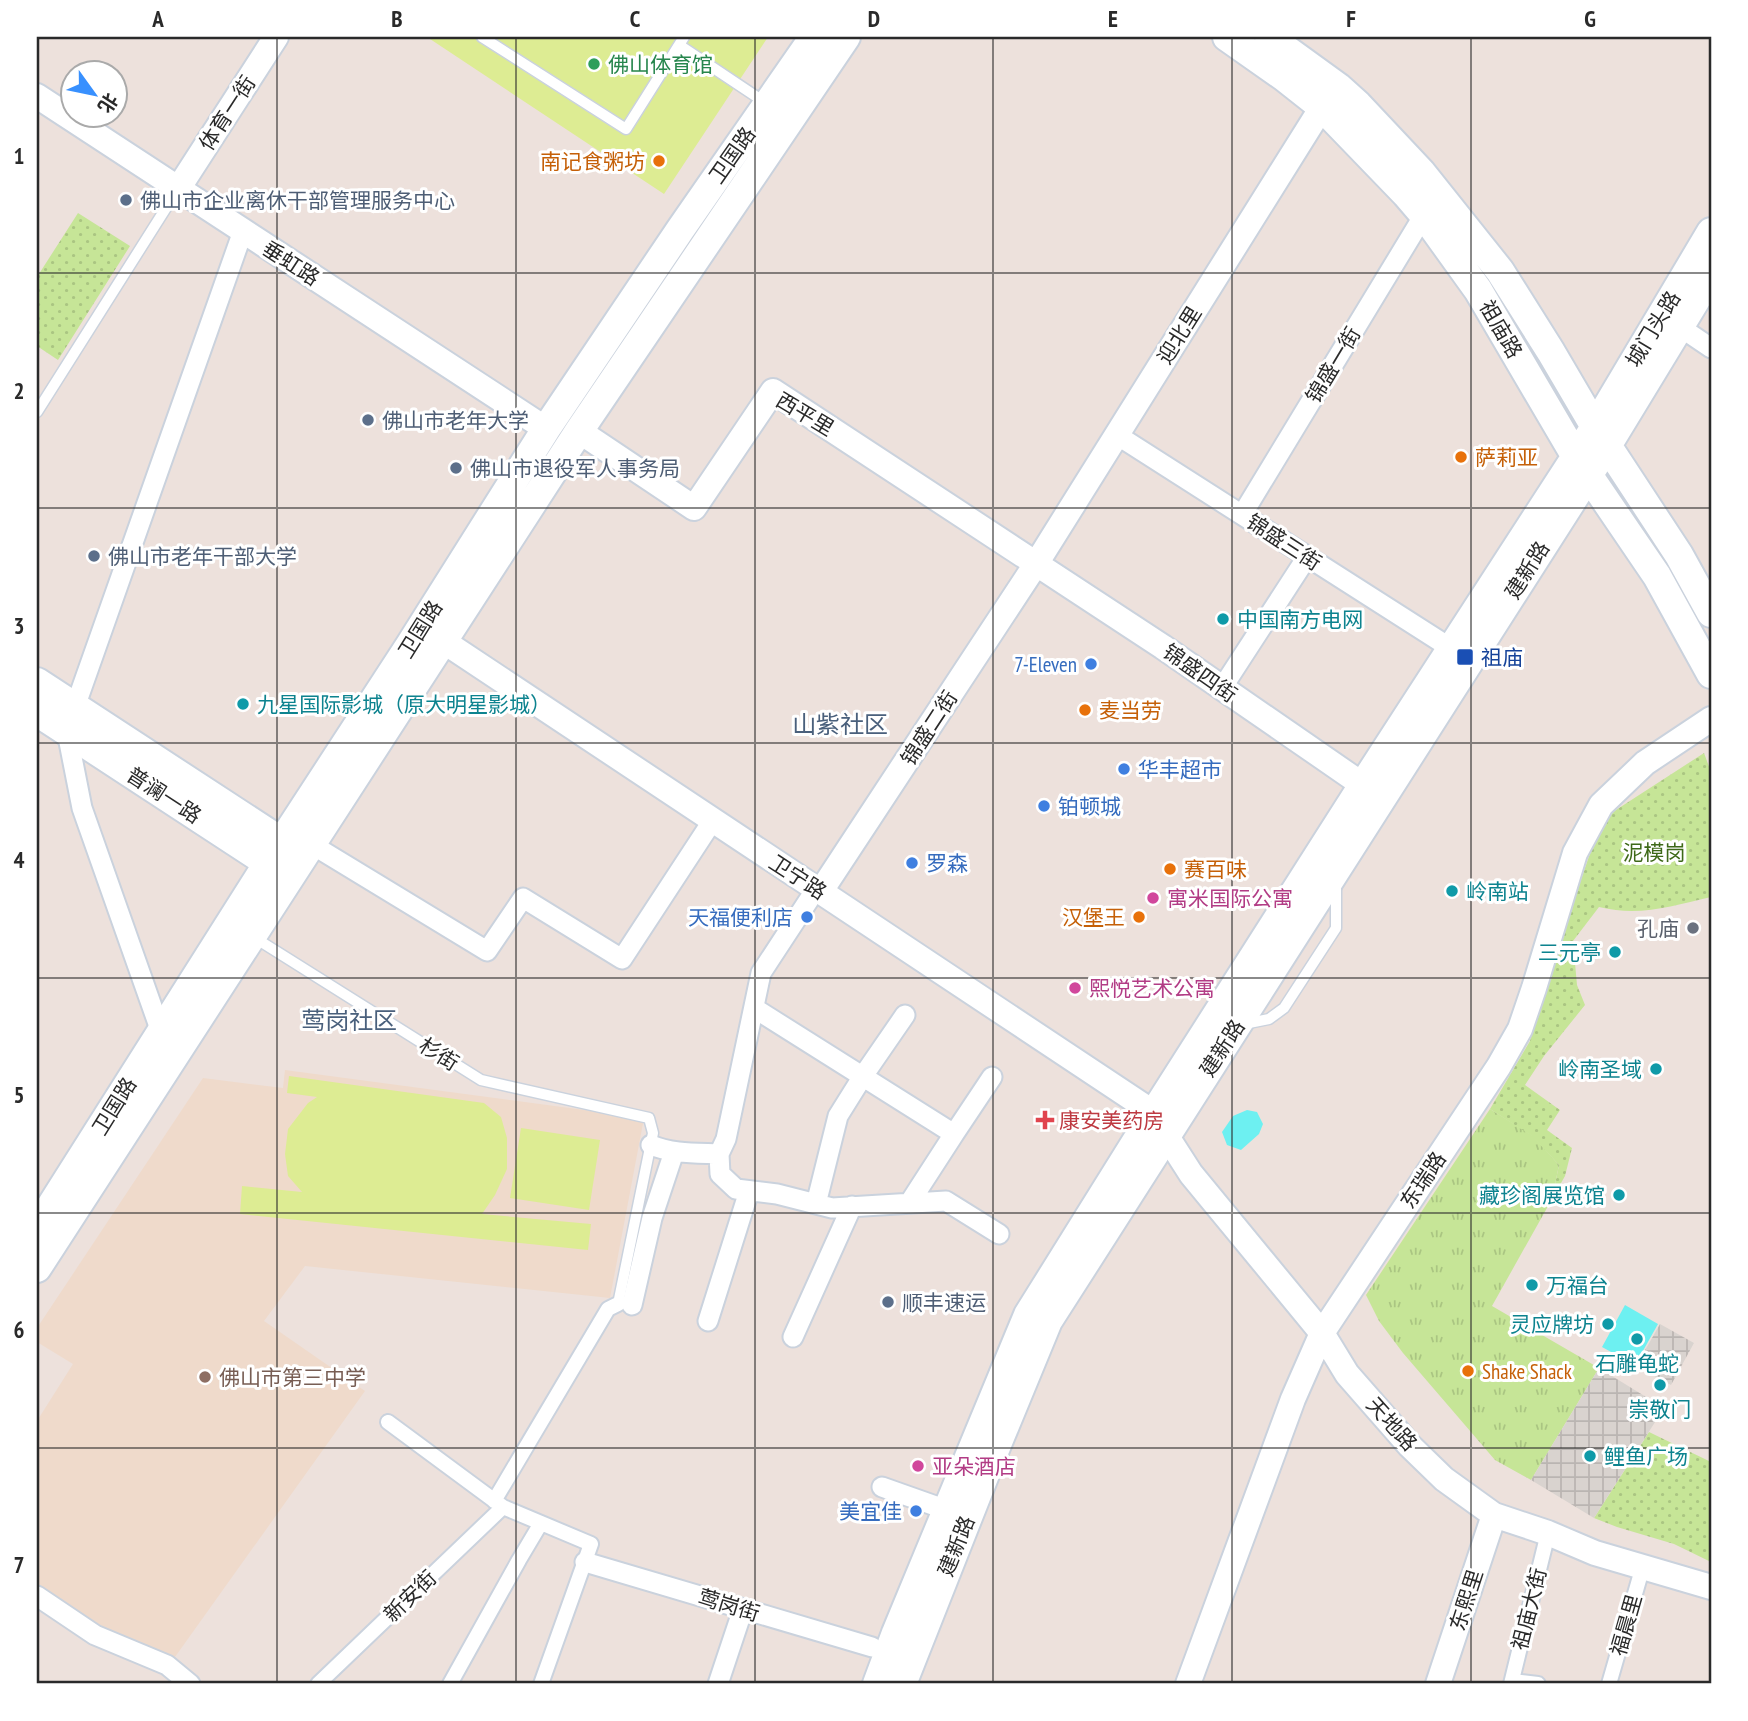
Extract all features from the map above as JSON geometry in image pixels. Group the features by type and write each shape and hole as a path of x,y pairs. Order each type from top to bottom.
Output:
{"main road":[{"name":"卫国路","path":"37,1228 161,1032 282,858 410,645 546,429 814,37"},
{"path":"282,858 311,844 579,431 846,37"},
{"name":"祖庙路","path":"1227,37 1322,107 1424,215 1478,290 1582,466 1657,576 1711,674"},
{"name":"祖庙路","path":"1269,37 1358,105 1440,195 1500,271 1601,436 1679,555 1711,613"},
{"name":"城门头路","path":"1601,436 1711,232"},
{"name":"城门头路","path":"1601,436 1679,327 1711,275"},
{"name":"建新路","path":"877,1684 1028,1315 1160,1124 1237,1026 1336,870 1601,436"},
{"name":"建新路","path":"902,1684 1048,1321 1160,1124 1363,785 1452,649 1582,466"},
{"name":"普澜一路","path":"37,682 71,719 282,858"},
{"name":"普澜一路","path":"37,712 71,719"},
{"name":"卫国路","path":"37,1268 252,936 282,858"}],"street":[{"name":"体育一街","path":"178,189 276,37"},
{"name":"垂虹路","path":"37,96 546,429"},
{"name":"迎北里","path":"1036,564 1322,107"},
{"name":"锦盛一街","path":"1242,515 1424,215"},
{"path":"161,1032 82,808 71,719 243,231"},
{"path":"1679,327 1711,348"},
{"name":"西平里","path":"579,431 694,508 772,391 1036,564"},
{"name":"锦盛三街","path":"1117,435 1452,649"},
{"path":"1222,688 1307,557"},
{"name":"锦盛四街","path":"1036,564 1163,647 1363,785"},
{"name":"锦盛二街","path":"818,890 1036,564"},
{"name":"卫宁路","path":"443,641 818,890 1160,1124"},
{"name":"东瑞路","path":"1188,1684 1293,1399 1322,1333 1499,1066 1520,1029 1575,853 1601,805 1645,763 1711,719"},
{"path":"311,844 487,951 523,898 622,959 713,820"},
{"path":"818,890 761,973 726,1139 719,1154 720,1174 736,1189 777,1194 831,1208 946,1200 999,1234"},
{"path":"754,1008 954,1133"},
{"path":"816,1204 838,1116 905,1015"},
{"path":"910,1202 992,1077"},
{"name":"天地路","path":"1160,1124 1191,1174 1322,1333 1347,1374 1410,1446 1444,1479 1494,1515 1548,1533 1595,1553 1711,1587"},
{"path":"651,1145 674,1152 719,1154"},
{"path":"625,1305 674,1152"},
{"path":"708,1321 750,1191"},
{"path":"793,1338 852,1206"},
{"name":"新安街","path":"318,1684 499,1504 608,1309 625,1305"},
{"path":"388,1422 499,1504 591,1544 541,1684"},
{"path":"882,1487 947,1510"},
{"name":"东熙里","path":"1438,1684 1494,1515"},
{"path":"450,1684 541,1523"},
{"name":"祖庙大街","path":"1511,1683 1548,1533"},
{"name":"莺岗街","path":"586,1562 872,1647"},
{"name":"福晨里","path":"1609,1684 1643,1566"},
{"path":"37,1597 95,1635 166,1665 190,1684"},
{"path":"718,1684 743,1609"},
{"path":"1511,1683 1538,1684"}],"lane":[{"path":"482,37 626,129 682,41 768,104"},
{"path":"37,412 178,189"},
{"name":"杉街","path":"252,936 481,1080 649,1118 653,1133 651,1145"},
{"path":"625,1305 651,1145"}],"shaded area":[{"name":"佛山市第三中学","path":"285,1070 644,1118 610,1298 305,1266 264,1321 365,1391 170,1664 98,1630 37,1589 37,1421 73,1364 37,1342 37,1328 203,1078 283,1088"},
{"path":"1660,1324 1694,1343 1671,1385 1636,1366"},
{"name":"鲤鱼广场","path":"1599,1368 1664,1408 1594,1518 1531,1480"}],"green space":[{"path":"427,37 768,37 664,194"},
{"path":"78,213 130,246 58,360 37,346 37,277"},
{"name":"泥模岗","path":"1704,753 1711,772 1711,897 1642,911 1599,907 1573,941 1577,985 1585,1005 1544,1056 1525,1085 1560,1110 1547,1130 1572,1148 1565,1176 1552,1199 1559,1165 1532,1136 1490,1109 1530,1041 1602,819"},
{"path":"289,1076 484,1103 501,1117 507,1138 507,1169 495,1195 482,1214 591,1224 588,1250 240,1214 242,1186 302,1192 288,1176 285,1154 288,1129 308,1103 317,1097 287,1093"},
{"path":"1490,1109 1533,1136 1559,1165 1552,1199 1492,1306 1599,1368 1531,1480 1495,1460 1403,1353 1379,1321 1366,1295"},
{"path":"521,1128 600,1140 589,1210 510,1198"},
{"path":"1649,1432 1711,1462 1711,1562 1674,1544 1594,1518"}],"water":[{"path":"1247,1110 1257,1112 1263,1124 1259,1134 1241,1150 1227,1145 1222,1132 1233,1116"},
{"path":"1625,1305 1658,1324 1635,1365 1602,1347"}],"place":[{"name":"佛山体育馆","path":"594,64"},
{"name":"南记食粥坊","path":"659,161"},
{"name":"佛山市企业离休干部管理服务中心","path":"126,200"},
{"name":"佛山市老年大学","path":"368,420"},
{"name":"萨莉亚","path":"1461,457"},
{"name":"佛山市退役军人事务局","path":"456,468"},
{"name":"佛山市老年干部大学","path":"94,556"},
{"name":"中国南方电网","path":"1223,619"},
{"name":"祖庙","path":"1465,657"},
{"name":"7-Eleven","path":"1091,664"},
{"name":"九星国际影城（原大明星影城）","path":"243,704"},
{"name":"麦当劳","path":"1085,710"},
{"name":"华丰超市","path":"1124,769"},
{"name":"铂顿城","path":"1044,806"},
{"name":"罗森","path":"912,863"},
{"name":"赛百味","path":"1170,869"},
{"name":"岭南站","path":"1452,891"},
{"name":"寓米国际公寓","path":"1153,898"},
{"name":"天福便利店","path":"807,917"},
{"name":"汉堡王","path":"1139,917"},
{"name":"孔庙","path":"1693,928"},
{"name":"三元亭","path":"1615,952"},
{"name":"熙悦艺术公寓","path":"1075,988"},
{"name":"岭南圣域","path":"1656,1069"},
{"name":"康安美药房","path":"1045,1120"},
{"name":"藏珍阁展览馆","path":"1619,1195"},
{"name":"万福台","path":"1532,1285"},
{"name":"顺丰速运","path":"888,1302"},
{"name":"灵应牌坊","path":"1608,1324"},
{"name":"石雕龟蛇","path":"1637,1339"},
{"name":"Shake Shack","path":"1468,1371"},
{"name":"佛山市第三中学","path":"205,1377"},
{"name":"崇敬门","path":"1660,1385"},
{"name":"鲤鱼广场","path":"1590,1456"},
{"name":"亚朵酒店","path":"918,1466"},
{"name":"美宜佳","path":"916,1511"}],"district":[{"name":"山紫社区","path":"840,724"},
{"name":"莺岗社区","path":"349,1020"}]}
